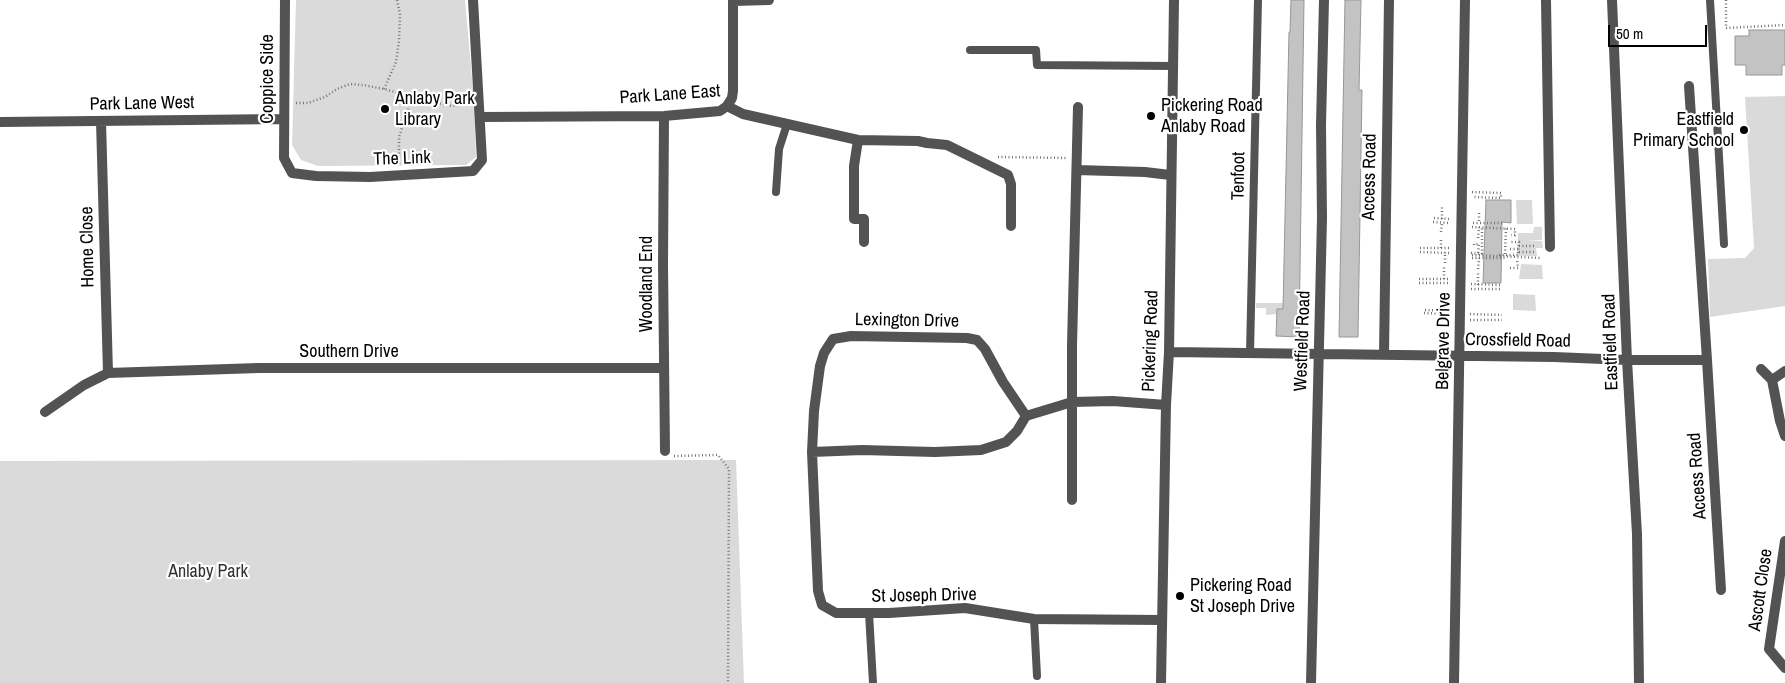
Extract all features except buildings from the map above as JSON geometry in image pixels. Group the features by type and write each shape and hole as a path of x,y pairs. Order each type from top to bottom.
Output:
{"street":[{"name":"Coppice Side","path":"284,158 285,0"},
{"path":"473,0 480,117"},
{"path":"727,106 732,98 733,91 733,1 769,0"},
{"name":"Pickering Road","path":"1161,683 1166,405 1169,352 1170,175 1174,0"},
{"name":"Westfield Road","path":"1311,683 1322,218 1321,125 1324,0"},
{"name":"Access Road","path":"1384,355 1389,0"},
{"name":"Belgrave Drive","path":"1454,683 1466,0"},
{"path":"1546,0 1550,247"},
{"name":"Eastfield Road","path":"1612,0 1627,360 1637,534 1640,683"},
{"name":"Access Road","path":"1689,86 1721,590"},
{"name":"Park Lane East","path":"480,117 664,116 720,111 727,106 743,114 858,140 918,140 947,145 1008,175 1011,184 1011,226"},
{"path":"1072,500 1078,107"},
{"name":"Woodland End","path":"664,116 665,452"},
{"name":"The Link","path":"284,158 292,173 316,176 370,177 473,171 482,160 480,117"},
{"name":"Park Lane West","path":"0,122 284,119"},
{"name":"Home Close","path":"101,121 108,373"},
{"path":"858,140 854,166 854,219 864,219 864,242"},
{"path":"1077,170 1170,175"},
{"name":"Lexington Drive","path":"814,501 812,452 814,411 820,366 824,353 833,339 851,336 967,338 977,340 985,349 1003,382 1026,416"},
{"name":"Crossfield Road","path":"1169,352 1554,357 1627,360"},
{"path":"1627,360 1707,360"},
{"name":"Southern Drive","path":"45,412 84,385 108,373 258,368 664,368"},
{"path":"1761,369 1772,380 1785,436"},
{"path":"1772,380 1785,371"},
{"path":"812,452 981,450 1006,442 1017,431 1026,416 1072,402 1113,401 1166,405"},
{"name":"St Joseph Drive","path":"814,501 818,590 822,605 836,613 965,608 1034,619 1162,620"},
{"name":"Ascott Close","path":"1785,541 1769,649 1785,668"}],"lane":[{"name":"Tenfoot","path":"1250,354 1258,0"},
{"path":"1710,0 1724,244"},
{"path":"970,50 1036,50 1037,65 1173,66"},
{"path":"776,192 779,149 787,124"},
{"path":"869,613 873,683"},
{"path":"1034,619 1037,676"}],"path":[{"path":"384,89 396,62 400,41 400,14 397,0"},
{"path":"1726,0 1726,28 1785,25"},
{"path":"293,104 308,103 325,97 337,89 350,84 363,84 452,106 466,105 474,101"},
{"path":"399,165 399,137 410,95"},
{"path":"980,161 994,157 1070,158 1070,170 1077,170"},
{"path":"1469,192 1501,193 1501,198 1469,197"},
{"path":"1441,232 1442,207"},
{"path":"1479,213 1479,223"},
{"path":"1442,221 1451,219"},
{"path":"1434,220 1451,224"},
{"path":"1468,223 1503,224"},
{"path":"1468,227 1516,229 1515,235 1511,235"},
{"path":"1478,238 1481,227"},
{"path":"1478,285 1481,227"},
{"path":"1505,255 1506,228"},
{"path":"1441,238 1441,248"},
{"path":"1468,255 1518,255 1519,242 1510,242"},
{"path":"1473,252 1474,244 1479,244 1480,255"},
{"path":"1510,249 1536,246"},
{"path":"1451,248 1420,250 1451,253"},
{"path":"1519,249 1535,252"},
{"path":"1445,252 1445,262"},
{"path":"1468,255 1518,259 1518,268 1510,268"},
{"path":"1468,255 1541,258"},
{"path":"1444,267 1444,279"},
{"path":"1419,279 1450,278"},
{"path":"1419,283 1450,283"},
{"path":"1467,284 1502,285"},
{"path":"1467,288 1502,289"},
{"path":"1424,312 1449,312"},
{"path":"1466,314 1502,314"},
{"path":"1466,320 1502,320"},
{"path":"665,452 666,456 718,454 728,469 728,683"}],"green space":[{"path":"296,0 465,0 474,101 476,157 466,165 318,166 301,160 292,145"},
{"path":"1785,96 1785,306 1710,317 1708,259 1745,258 1754,248 1745,97"},
{"path":"1516,200 1532,200 1533,224 1517,224"},
{"path":"1534,227 1542,227 1542,240 1527,241 1542,241 1543,248 1536,248 1537,256 1517,256 1518,233 1533,233"},
{"path":"1521,264 1542,265 1543,279 1519,279"},
{"path":"1513,294 1535,295 1536,311 1513,310"},
{"path":"1256,303 1283,303 1283,309 1277,314 1266,315 1266,308 1256,308"},
{"name":"Anlaby Park","path":"736,460 744,683 0,683 0,461"}],"place":[{"name":"Anlaby Park Library","path":"385,109"},
{"name":"Pickering Road Anlaby Road","path":"1151,116"},
{"name":"Eastfield Primary School","path":"1744,130"},
{"name":"Pickering Road St Joseph Drive","path":"1180,596"}]}
